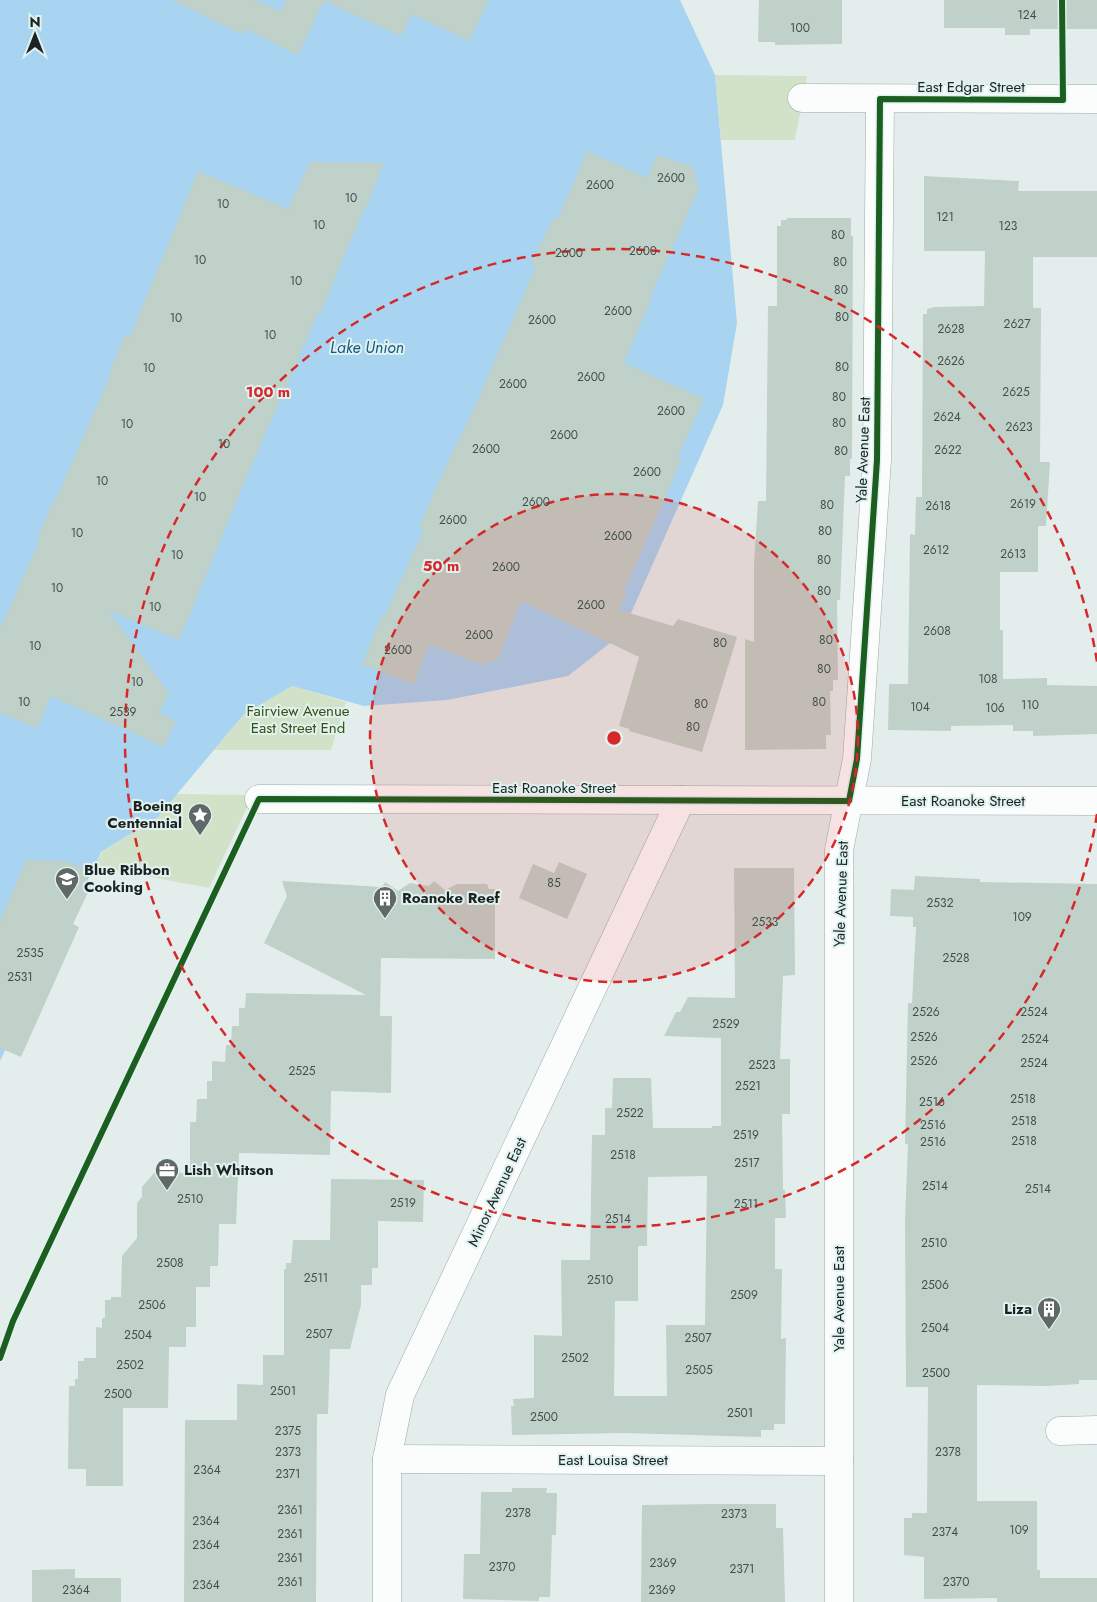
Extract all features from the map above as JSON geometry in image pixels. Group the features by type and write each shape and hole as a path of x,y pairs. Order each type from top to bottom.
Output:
{"street":[{"name":"East Edgar Street","path":"802,98 1097,99"},
{"name":"Yale Avenue East","path":"839,1602 839,850 857,759 877,460 880,99"},
{"name":"East Roanoke Street","path":"259,799 1097,801"},
{"name":"Minor Avenue East","path":"386,1602 387,1459 400,1396 681,800"},
{"path":"1060,1431 1097,1430"},
{"name":"East Louisa Street","path":"387,1459 839,1461"}],"green space":[{"path":"715,75 807,76 795,140 721,140"},
{"name":"Fairview Avenue East Street End","path":"292,686 346,702 331,750 214,750 244,714"},
{"path":"176,794 251,795 251,799 209,888 93,866 102,852 157,818"}],"water":[{"name":"Lake Union","path":"0,0 680,0 715,75 737,323 723,405 628,620 610,643 568,676 447,700 364,706 292,686 244,714 157,818 101,852 0,1061"}],"building":[{"path":"171,0 255,0 281,12 286,0 489,0 469,41 412,14 401,36 324,1 298,55 245,29 242,34"},
{"path":"759,0 842,0 842,44 775,45 775,42 758,42"},
{"path":"944,0 1097,0 1097,29 1030,29 1030,35 1005,35 1005,28 944,28"},
{"path":"587,151 647,178 656,155 693,167 699,189 650,297 652,298 624,363 704,399 678,457 682,459 624,591 627,593 619,610 673,626 678,619 737,637 702,752 629,731 630,729 619,726 639,657 521,601 498,659 482,665 429,644 414,684 362,665 381,616 384,617 424,530 419,528 435,490 479,397 536,266 531,264 554,217 558,219"},
{"path":"310,162 384,163 320,314 318,313 247,476 179,640 108,610 169,693 159,713 176,721 164,747 51,696 37,728 0,713 0,629 40,540 37,539 53,501 55,501 111,374 109,373 125,335 130,337 198,171 288,209"},
{"path":"924,176 1019,181 1018,191 1097,191 1097,257 1033,257 1033,308 1041,308 1040,462 1050,462 1046,526 1038,526 1038,572 1000,572 1000,630 1003,630 1003,679 1047,678 1047,685 1097,686 1097,734 1033,736 1033,731 1013,731 1013,725 951,726 951,731 888,730 889,684 908,684 910,534 915,535 916,497 922,497 923,314 927,314 927,309 934,307 984,306 985,251 924,251"},
{"path":"787,218 851,218 851,236 853,236 852,459 850,459 850,476 845,476 840,600 837,600 838,680 833,680 833,691 830,691 831,735 826,735 826,749 745,750 745,639 754,642 754,563 758,501 766,501 768,306 777,306 777,226 781,226 781,220 787,220"},
{"path":"26,860 62,861 82,867 91,886 73,924 79,927 21,1057 0,1048 0,921"},
{"path":"559,862 587,874 567,919 519,898 533,864 554,873"},
{"path":"734,868 794,868 795,975 783,976 780,1059 790,1059 790,1114 782,1114 783,1190 785,1190 786,1218 775,1218 775,1269 782,1269 781,1339 786,1338 785,1424 774,1424 774,1430 761,1430 761,1437 624,1433 512,1435 511,1406 514,1406 513,1399 534,1398 534,1335 562,1336 561,1260 590,1260 592,1135 605,1135 605,1108 612,1108 613,1078 651,1078 653,1128 712,1128 712,1126 721,1126 721,1038 664,1036 676,1012 680,1012 688,997 735,998","holes":["707,1176 705,1325 666,1325 667,1396 614,1396 615,1301 638,1301 638,1246 647,1246 648,1177"]},
{"path":"915,876 980,879 980,882 1097,884 1097,1380 1079,1380 1079,1384 1046,1386 977,1385 977,1501 1037,1501 1037,1570 1040,1570 1040,1578 1097,1578 1097,1602 997,1602 997,1598 924,1599 924,1557 904,1555 904,1518 912,1518 912,1513 927,1513 928,1387 906,1387 905,1220 908,1144 905,1144 908,1003 912,1003 916,927 913,927 913,917 890,916 891,889 914,890"},
{"path":"282,881 382,887 385,882 398,891 410,883 429,886 434,881 445,890 457,884 487,884 489,889 495,889 495,959 381,958 380,1016 392,1016 391,1093 331,1091 330,1155 239,1153 236,1224 219,1224 218,1266 210,1266 210,1287 196,1287 196,1327 186,1327 186,1347 169,1347 168,1408 123,1408 123,1486 86,1486 86,1469 68,1469 69,1386 75,1386 75,1379 78,1379 78,1361 84,1361 84,1358 96,1358 96,1327 102,1328 102,1318 105,1318 105,1300 111,1300 111,1297 121,1297 122,1256 137,1238 137,1203 142,1197 142,1187 155,1172 190,1173 190,1122 196,1122 197,1099 207,1099 207,1081 212,1081 212,1061 225,1062 226,1045 231,1045 232,1026 239,1026 239,1008 245,1008 246,993 366,995 264,943 287,896"},
{"path":"331,1179 424,1180 423,1222 378,1221 378,1268 372,1268 372,1285 361,1285 361,1305 350,1349 330,1349 328,1414 317,1414 316,1602 184,1602 185,1420 237,1420 237,1384 263,1385 263,1355 284,1355 284,1269 286,1269 286,1263 291,1263 293,1240 330,1240"},
{"path":"512,1488 547,1488 546,1493 557,1493 556,1535 552,1535 550,1597 539,1597 539,1601 463,1599 464,1554 480,1554 481,1492 512,1492"},
{"path":"776,1504 776,1528 783,1528 785,1602 641,1602 642,1505"},
{"path":"75,1569 75,1578 121,1578 121,1602 32,1602 32,1570"}],"cycle path":[{"path":"0,1358 13,1321 259,799 849,801 857,759 877,460 880,99 1063,100 1062,0"}],"place":[{"name":"Boeing Centennial","path":"200,836"},
{"name":"Blue Ribbon Cooking","path":"67,900"},
{"name":"Roanoke Reef","path":"385,919"},
{"name":"Lish Whitson","path":"167,1191"},
{"name":"Liza","path":"1049,1330"}]}
